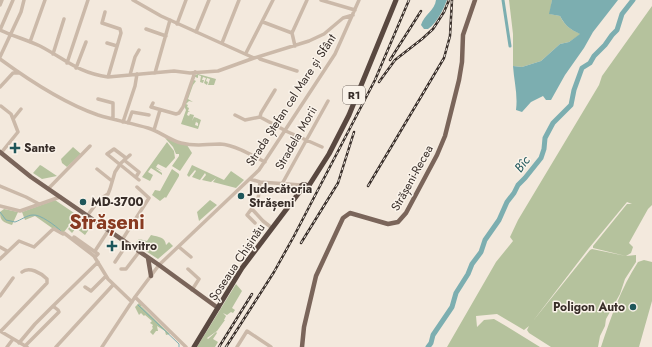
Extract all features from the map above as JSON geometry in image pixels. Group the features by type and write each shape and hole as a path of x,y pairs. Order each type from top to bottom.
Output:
{"highway":[{"name":"R1","path":"304,188 325,154 344,118 393,0"},
{"name":"R1","path":"304,188 313,179 329,154 349,115 396,0"},
{"name":"Șoseaua Chișinău","path":"194,347 242,268 304,188"},
{"path":"218,308 262,244 304,188"}],"main road":[{"name":"Strășeni-Recea","path":"302,347 304,327 316,276 343,218 350,213 388,224 398,222 406,214 437,155 445,136 459,80 462,62 463,35 475,0"},
{"path":"0,153 48,189 159,265 218,308"},
{"path":"148,258 151,276"}],"street":[{"path":"0,5 2,0"},
{"path":"13,0 0,30 30,42 76,68 108,77 174,71 218,71 256,57 295,46 324,34 343,18 353,15"},
{"path":"24,0 21,12 0,58 14,69 72,104 97,115 154,130 170,139 187,144 199,146 220,144 226,145 265,162"},
{"path":"30,42 45,0"},
{"path":"67,62 88,0"},
{"path":"133,0 196,32 260,59 297,71"},
{"path":"178,24 186,0"},
{"path":"196,32 209,0"},
{"path":"222,43 239,0"},
{"path":"246,53 263,22 272,0"},
{"path":"295,46 292,33 307,0"},
{"path":"321,0 354,10"},
{"name":"Strada Ștefan cel Mare și Sfânt","path":"102,347 135,297 159,265 250,179 265,162 335,54 359,0"},
{"path":"105,12 102,23 121,30 108,77"},
{"path":"53,54 64,19"},
{"path":"154,73 170,20"},
{"path":"263,22 292,33"},
{"path":"146,29 166,36"},
{"path":"76,68 86,42"},
{"path":"107,43 117,46"},
{"path":"130,75 135,57 139,50"},
{"path":"0,87 14,69"},
{"path":"153,102 151,107 176,114 179,113 195,72"},
{"path":"12,73 20,73"},
{"path":"123,122 135,86 137,74"},
{"path":"260,117 275,90"},
{"path":"98,99 113,103 113,119"},
{"name":"Stradela Morii","path":"282,184 328,101"},
{"path":"0,153 18,132 11,114 1,106"},
{"path":"13,119 21,108"},
{"path":"154,130 160,110"},
{"path":"128,123 132,112 149,115"},
{"path":"234,115 245,120 260,117 322,147"},
{"path":"48,189 90,146"},
{"path":"114,149 125,159 139,172 138,178 107,154 114,149"},
{"path":"87,216 100,199 108,194 115,172 130,155"},
{"path":"97,169 112,181"},
{"name":"Stradela Morii","path":"250,179 260,182 304,188"},
{"path":"255,223 247,215 258,199 260,182"},
{"path":"0,186 39,204"},
{"path":"122,240 149,198 137,186"},
{"path":"0,206 2,210 20,211 60,197"},
{"path":"258,199 263,201"},
{"path":"252,209 272,228"},
{"path":"0,259 7,251 20,241 32,247 36,247 54,229 79,244 95,257 106,276 132,302"},
{"path":"95,251 108,231"},
{"path":"73,240 74,238 95,251 98,254 95,257"},
{"path":"76,248 79,244"},
{"path":"115,262 127,244"},
{"path":"0,247 7,251"},
{"path":"179,247 192,257"},
{"path":"121,269 126,269 139,252"},
{"path":"19,342 35,324 98,262"},
{"path":"22,272 28,269 39,273 47,279 47,283 0,331 26,347 58,312 58,310 53,306"},
{"path":"188,269 199,279 192,290"},
{"path":"85,287 91,291 106,276"},
{"path":"0,296 13,278"},
{"path":"56,347 114,285"},
{"path":"0,288 4,290"},
{"path":"135,297 186,347"},
{"path":"237,347 247,331 271,347"},
{"path":"6,347 13,339"}],"green space":[{"path":"509,0 552,0 550,14 560,16 569,27 581,34 569,42 560,44 541,61 522,67 513,66 513,34"},
{"path":"652,6 652,205 648,209 629,243 633,247 631,253 626,256 636,255 636,262 625,279 620,294 606,319 598,347 551,347 529,333 527,330 529,326 524,330 497,314 476,316 477,327 484,320 494,319 540,347 447,347 496,262 513,241 510,237 518,220 599,85 602,76","holes":["627,202 632,204 627,204 593,246 593,248 626,256 592,249 590,250 533,321 589,248"]},
{"path":"198,74 216,79 214,85 208,85 210,79 207,78 207,85 204,83 206,78 203,77 203,83 200,82 201,76 198,75 198,78 195,77 194,80 196,81 188,99 193,102 189,101 186,104 189,108 188,111 190,112 188,112 187,115 194,115 192,121 194,117 197,118 201,120 198,129 181,124 186,110 184,106 195,75"},
{"path":"165,138 187,145 192,153 180,171 172,166 179,154 176,154 173,147"},
{"path":"167,142 174,151 175,158 166,168 158,164 156,167 162,171 155,168 162,173 162,175 151,168 148,172 153,175 150,181 142,177"},
{"path":"73,147 81,154 67,167 62,163 61,159"},
{"path":"40,165 57,176 42,179 33,173"},
{"path":"192,165 224,180 231,171 244,180 236,188 213,182 216,178 211,182 202,180 206,175 205,173 200,180 192,177 196,171 195,170 189,177 187,175"},
{"path":"172,169 179,174 179,176 166,198 165,197 160,201 152,195 155,190 160,191"},
{"path":"55,200 77,215 63,233 52,228 35,216 25,220 22,212"},
{"path":"210,200 217,205 199,221 197,212"},
{"path":"4,209 18,212 12,225 1,219 0,212"},
{"path":"78,216 92,225 85,235 76,228 72,233 68,229"},
{"path":"151,235 163,239 166,245 169,242 173,246 158,259 135,244 139,239 147,241"},
{"name":"Poligon Auto","path":"644,260 652,262 652,301 639,347 601,347 621,292 638,262"},
{"path":"236,284 242,291 232,308 235,310 233,313 231,312 227,315 223,313 226,316 225,320 217,331 207,338 208,339 216,332 217,333 213,339 218,342 215,347 197,347"},
{"path":"139,303 170,334 166,335 165,331 157,326 158,331 156,331 153,335 150,332 153,328 153,325 150,323 152,321 141,313 139,315 135,307"}],"water":[{"path":"436,0 447,0 437,20 428,29 424,29 421,25 422,21 434,7"},
{"path":"552,0 618,0 593,32 565,75 551,100 546,100 543,96 531,102 522,112 516,110 513,66 522,67 541,61 560,44 569,42 580,34 568,27 560,16 549,14"}],"waterway":[{"path":"503,0 510,46"},
{"name":"Bîc","path":"428,347 431,343 433,335 452,307 456,293 468,274 472,264 481,252 485,240 499,220 507,202 518,185 541,158 545,138 553,123 571,105 574,90 582,68 590,63 594,56 617,30 622,14 633,0"},
{"path":"0,212 6,220 15,222 28,216 40,216 61,231"},
{"path":"138,305 179,344 179,347"}],"railway":[{"path":"226,347 274,272 294,236 375,80 409,0"},
{"path":"379,82 395,60 433,29 444,12 449,0"},
{"path":"368,186 444,58 450,36 452,0"},
{"path":"390,60 421,11"},
{"path":"301,243 338,183 354,132"},
{"path":"219,347 252,294"}],"place":[{"name":"Sante","path":"15,148"},
{"name":"Judecătoria Strășeni","path":"241,196"},
{"name":"MD-3700","path":"83,202"},
{"name":"Invitro","path":"112,246"},
{"name":"Poligon Auto","path":"633,307"}],"district":[{"name":"Strășeni","path":"107,222"}]}
